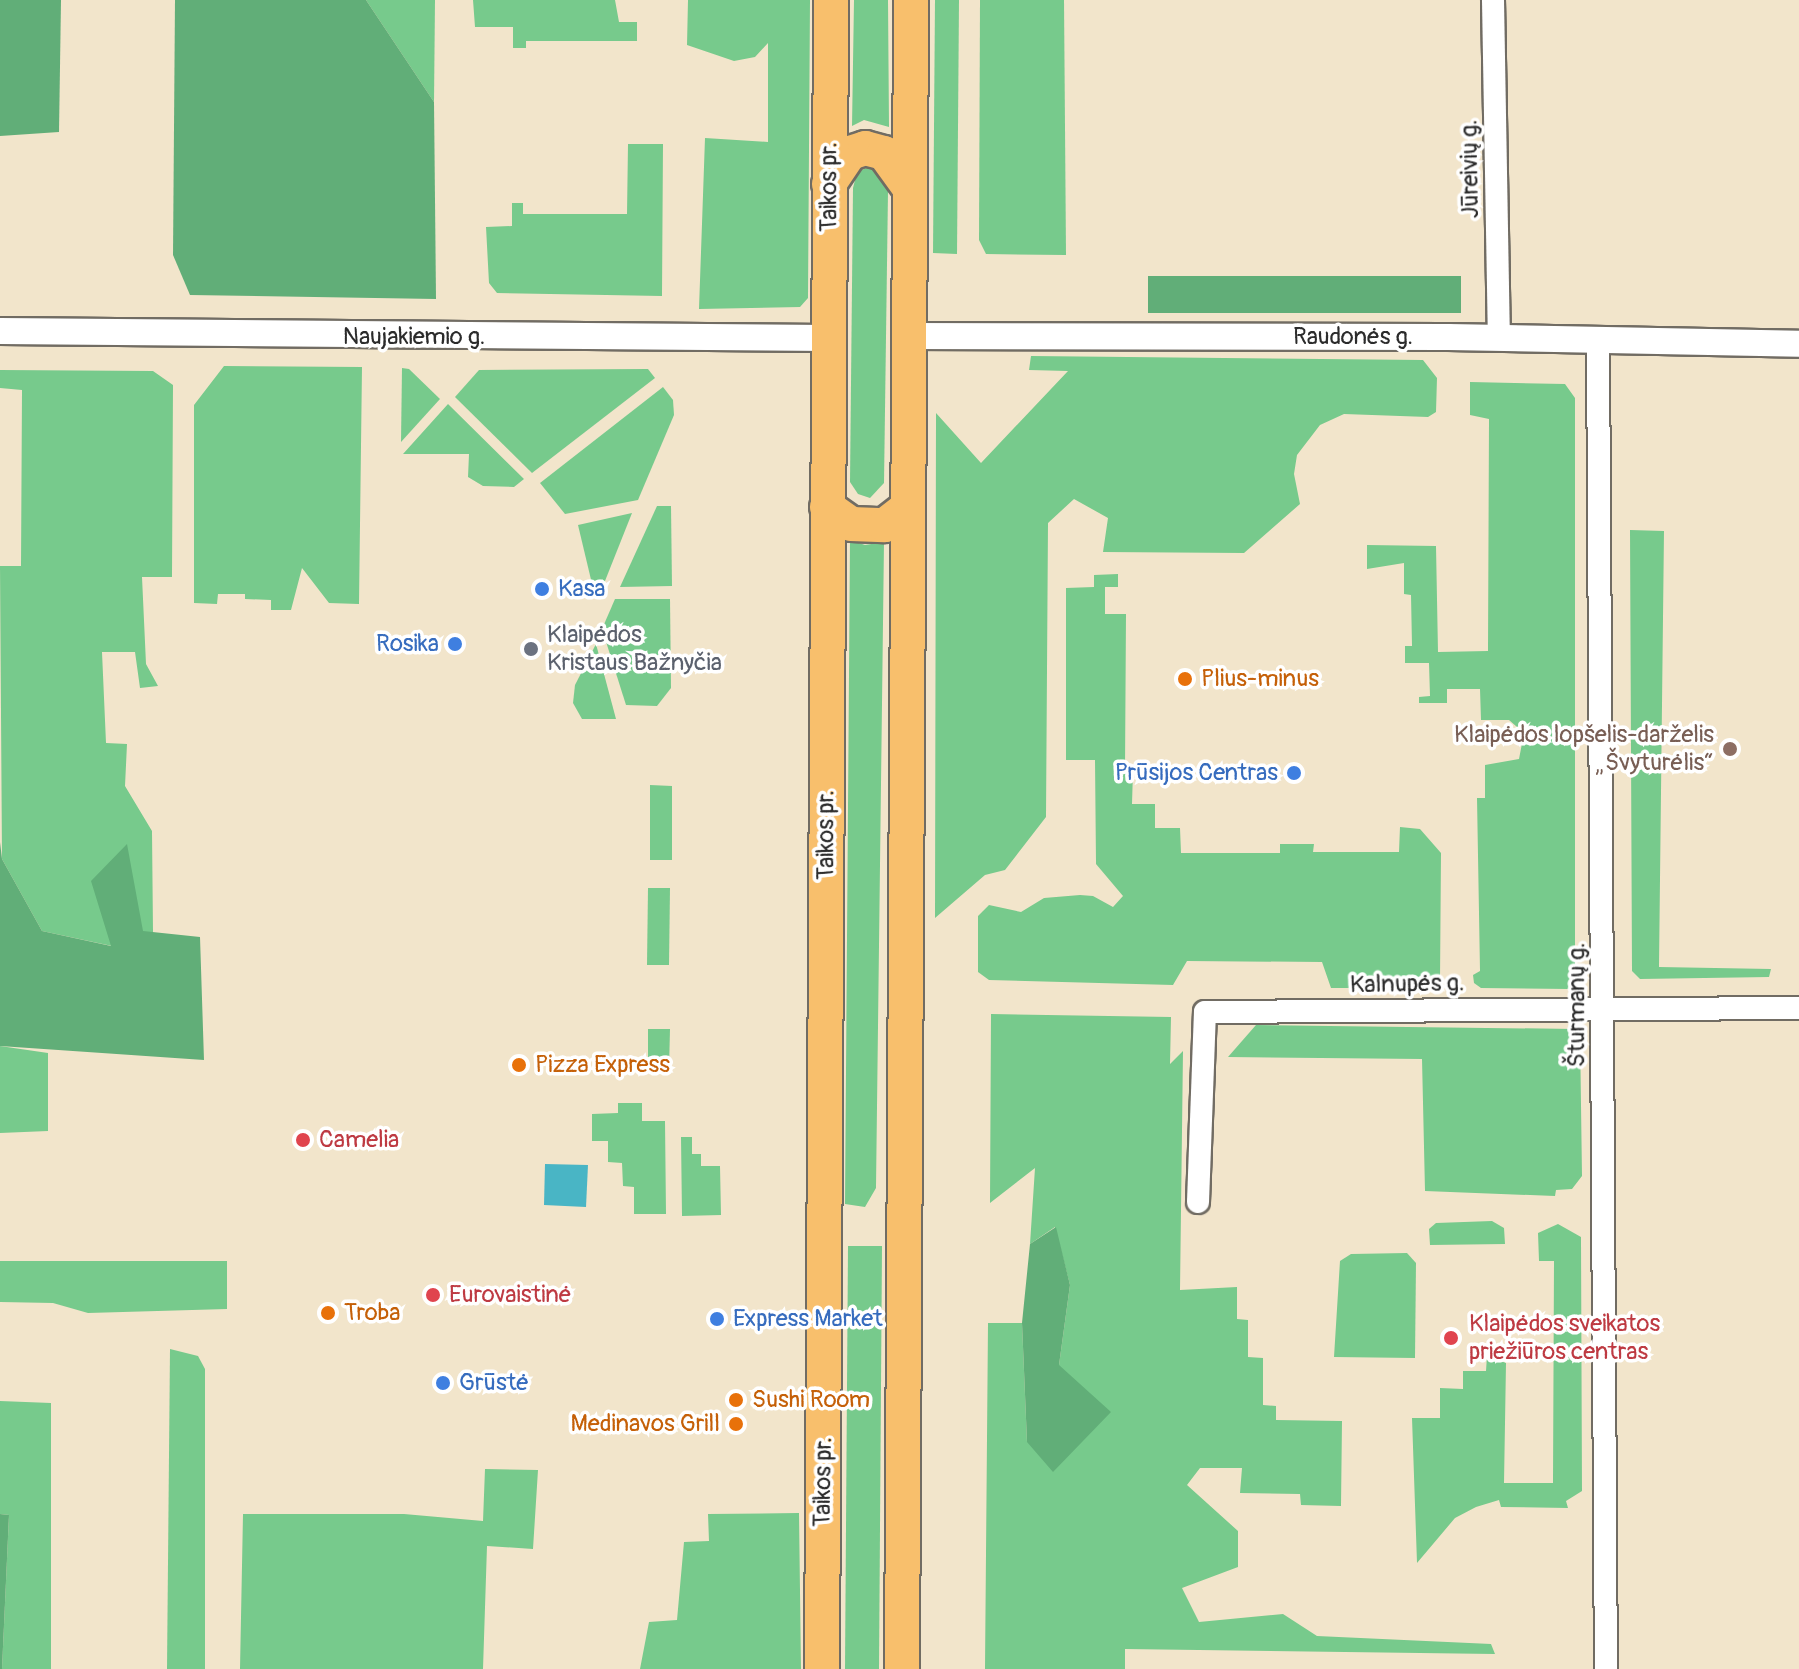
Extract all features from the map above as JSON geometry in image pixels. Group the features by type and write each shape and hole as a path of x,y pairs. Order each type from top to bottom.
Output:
{"main road":[{"name":"Taikos pr.","path":"822,1669 831,0"},
{"path":"902,1669 911,0"},
{"path":"829,184 850,153 865,148 884,153 908,186"},
{"path":"827,507 851,524 885,525 908,507"}],"street":[{"name":"Jūreivių g.","path":"1493,0 1499,338"},
{"name":"Naujakiemio g.","path":"0,331 828,338"},
{"name":"Raudonės g.","path":"907,336 1499,338 1799,344"},
{"name":"Šturmanų g.","path":"1598,340 1606,1669"},
{"name":"Kalnupės g.","path":"1198,1202 1205,1012 1799,1008"}],"green space":[{"path":"0,0 61,0 59,132 0,136"},
{"path":"175,0 366,0 434,102 436,299 190,295 173,255"},
{"path":"366,0 435,0 434,102"},
{"path":"473,0 615,0 619,22 637,22 637,41 526,41 526,48 513,48 513,27 475,27"},
{"path":"688,0 810,0 808,298 800,307 699,309 705,138 768,142 768,43 755,57 734,61 687,45"},
{"path":"854,0 888,0 889,127 864,120 852,126"},
{"path":"935,0 959,0 957,254 933,253"},
{"path":"980,0 1064,0 1066,255 986,254 979,240"},
{"path":"628,144 663,144 662,296 497,293 489,283 486,227 512,226 512,203 523,203 523,214 627,214"},
{"path":"871,166 881,171 888,191 884,483 870,498 858,494 850,482 853,188 857,172"},
{"path":"1148,276 1461,276 1461,313 1148,313"},
{"path":"1031,356 1423,360 1437,378 1436,412 1428,417 1344,414 1320,425 1297,455 1294,474 1300,504 1244,553 1103,552 1108,518 1074,499 1048,523 1046,817 1005,870 985,875 935,918 936,413 981,463 1068,371 1029,370"},
{"path":"224,366 362,367 359,604 329,603 302,568 291,610 271,610 271,600 245,599 245,594 218,594 217,604 194,603 194,405"},
{"path":"402,368 409,369 440,399 401,442"},
{"path":"648,369 655,378 532,473 455,397 479,370"},
{"path":"0,370 153,371 173,385 172,577 142,577 146,664 158,686 140,688 135,652 102,652 106,743 127,744 125,786 152,831 153,932 112,946 42,931 2,859 0,566 21,566 22,390 0,388"},
{"path":"1470,382 1565,384 1575,398 1575,984 1569,989 1481,988 1474,983 1473,975 1480,971 1477,798 1485,798 1485,765 1519,759 1524,733 1509,720 1481,720 1480,689 1447,689 1447,703 1419,703 1419,697 1430,696 1429,663 1405,663 1405,646 1412,646 1411,595 1404,594 1404,563 1367,569 1367,545 1436,546 1438,652 1488,651 1489,419 1470,415"},
{"path":"663,387 673,400 674,415 638,500 565,514 540,483"},
{"path":"448,404 524,479 514,487 483,486 468,477 469,454 403,454"},
{"path":"657,506 671,506 672,586 620,587"},
{"path":"632,513 603,586 593,588 578,525"},
{"path":"1630,530 1664,531 1659,967 1771,969 1769,977 1640,979 1632,971"},
{"path":"850,540 865,545 884,542 876,1188 865,1207 845,1204"},
{"path":"1118,574 1118,587 1105,587 1105,614 1126,614 1125,770 1133,771 1132,804 1155,804 1155,828 1180,828 1181,853 1280,853 1280,844 1314,844 1313,852 1399,852 1400,827 1420,829 1441,853 1440,980 1432,988 1331,988 1322,962 1187,961 1173,985 989,980 978,972 978,916 989,905 1021,912 1044,898 1080,895 1093,896 1113,907 1123,896 1096,864 1095,760 1066,760 1066,588 1094,587 1094,575"},
{"path":"615,599 670,599 671,688 657,706 626,705 602,629"},
{"path":"596,644 616,719 582,719 573,703 575,685"},
{"path":"650,785 672,786 672,860 650,860"},
{"path":"0,842 2,859 42,931 111,946 91,881 127,844 143,931 200,937 204,1060 0,1046"},
{"path":"648,888 670,888 669,965 647,965"},
{"path":"991,1014 1171,1017 1170,1064 1183,1051 1180,1290 1237,1287 1237,1319 1248,1320 1248,1357 1263,1358 1263,1405 1276,1406 1276,1420 1342,1421 1341,1506 1301,1505 1300,1494 1240,1493 1242,1468 1200,1468 1187,1485 1238,1531 1238,1567 1182,1588 1199,1622 1283,1614 1317,1636 1491,1644 1495,1654 1125,1649 1125,1669 985,1669 988,1323 1022,1323 1027,1442 1059,1365 1070,1285 1055,1227 1030,1244 1035,1168 990,1203"},
{"path":"1256,1025 1575,1029 1580,1033 1582,1176 1572,1189 1556,1190 1555,1196 1425,1191 1422,1059 1228,1057"},
{"path":"648,1029 670,1029 669,1069 648,1069"},
{"path":"0,1046 48,1053 48,1131 0,1133"},
{"path":"618,1103 642,1103 642,1121 665,1121 666,1214 634,1214 634,1187 623,1186 622,1163 608,1162 608,1141 592,1141 592,1114 618,1113"},
{"path":"681,1137 692,1137 692,1154 701,1154 701,1166 720,1166 721,1215 682,1216"},
{"path":"1492,1221 1504,1228 1505,1244 1430,1245 1429,1229 1436,1223"},
{"path":"1558,1224 1581,1237 1582,1491 1566,1501 1568,1508 1501,1507 1499,1500 1476,1507 1455,1518 1417,1563 1412,1418 1440,1418 1440,1388 1463,1389 1463,1371 1486,1371 1487,1356 1506,1363 1504,1483 1553,1483 1554,1261 1539,1261 1538,1233"},
{"path":"1056,1227 1070,1285 1059,1365 1111,1412 1053,1472 1027,1442 1022,1323 1030,1244"},
{"path":"848,1246 882,1246 879,1669 845,1669"},
{"path":"1407,1253 1416,1263 1415,1358 1334,1357 1340,1261 1351,1254"},
{"path":"0,1261 227,1261 227,1309 88,1313 53,1303 0,1302"},
{"path":"170,1349 198,1356 205,1369 205,1669 167,1669"},
{"path":"0,1401 51,1403 51,1669 2,1669 9,1515 0,1514"},
{"path":"485,1469 538,1470 533,1549 487,1546 483,1669 240,1669 243,1514 404,1514 483,1521"},
{"path":"799,1513 801,1669 640,1669 649,1622 677,1620 684,1542 709,1541 708,1514"},
{"path":"0,1514 9,1515 2,1669 0,1669"}],"water":[{"path":"545,1164 588,1165 586,1207 544,1205"}],"place":[{"name":"Kasa","path":"542,589"},
{"name":"Rosika","path":"455,644"},
{"name":"Klaipėdos Kristaus Bažnyčia","path":"531,649"},
{"name":"Plius-minus","path":"1185,679"},
{"name":"Klaipėdos lopšelis-darželis „Švyturėlis“","path":"1730,749"},
{"name":"Prūsijos Centras","path":"1294,773"},
{"name":"Pizza Express","path":"519,1065"},
{"name":"Camelia","path":"303,1140"},
{"name":"Eurovaistinė","path":"433,1295"},
{"name":"Troba","path":"328,1313"},
{"name":"Express Market","path":"717,1319"},
{"name":"Klaipėdos sveikatos priežiūros centras","path":"1451,1338"},
{"name":"Grūstė","path":"443,1383"},
{"name":"Sushi Room","path":"736,1400"},
{"name":"Medinavos Grill","path":"736,1424"}]}
